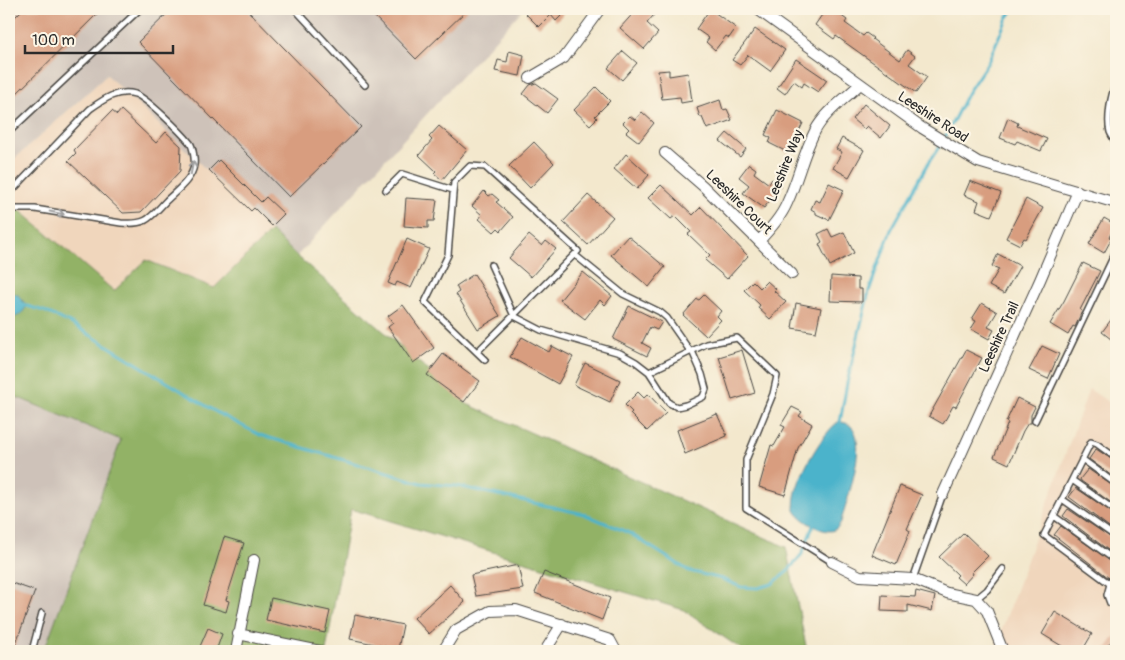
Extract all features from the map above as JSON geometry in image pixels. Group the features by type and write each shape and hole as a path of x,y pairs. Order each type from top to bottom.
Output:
{"street":[{"path":"530,78 564,58 600,9"},
{"name":"Leeshire Road","path":"757,9 922,128 978,162 1116,203"},
{"name":"Leeshire Way","path":"760,240 772,227 787,203 804,154 816,129 831,110 860,84"},
{"name":"Leeshire Court","path":"665,153 760,240 792,274"},
{"name":"Leeshire Trail","path":"943,494 1040,280 1078,191"},
{"path":"236,651 254,560"},
{"path":"832,562 860,576 913,579 947,593 976,599 986,611 1003,651"},
{"path":"443,651 456,630 490,611 516,610 610,640 616,651"},
{"path":"545,651 562,624"},
{"path":"238,634 320,651"}],"lane":[{"path":"9,132 140,9"},
{"path":"295,9 366,84"},
{"path":"1116,86 1110,110 1109,130 1116,143"},
{"path":"9,194 90,109 117,93 136,94 151,105 191,145 195,164 191,176 146,221 135,224 104,221 35,209 9,209"},
{"path":"485,360 425,302 448,256 454,182 470,166 485,167 576,253 623,294 660,312 667,318 691,351 702,374 706,389 703,397 686,405 677,406 669,403 649,372 620,353 541,330 514,316 491,266"},
{"path":"386,190 402,174 453,190"},
{"path":"1035,421 1116,251"},
{"path":"477,352 576,253"},
{"path":"649,372 706,344 737,338 777,376 773,394 746,460 746,508 832,562"},
{"path":"1110,584 1044,535 1091,442 1097,444 1116,458"},
{"path":"1082,459 1116,484"},
{"path":"1072,480 1116,511"},
{"path":"913,579 943,494"},
{"path":"1062,499 1116,537"},
{"path":"1054,516 1116,561"},
{"path":"976,599 987,590 1003,569"},
{"path":"1116,575 1110,584 1107,596 1110,603 1116,606"},
{"path":"32,651 42,613"}],"shaded area":[{"path":"9,9 523,9 297,256 107,75 9,164"},
{"path":"107,75 271,231 214,288 147,260 114,291 9,201 9,164"},
{"path":"1089,389 1116,407 1116,651 994,651"},
{"path":"9,394 121,440 44,651 9,651"}],"green space":[{"path":"9,201 114,291 146,260 214,288 271,231 297,256 467,404 786,547 807,651 744,651 684,610 351,509 326,651 44,651 121,440 9,394"}],"water":[{"path":"9,292 18,295 27,306 20,315 9,319"},
{"path":"838,422 850,425 856,435 858,448 852,482 841,522 836,529 830,531 818,528 801,518 795,510 794,501 801,476 815,450 831,428"}],"building":[{"path":"23,9 102,9 9,101 9,23"},
{"path":"172,9 246,9 361,127 289,197 138,42"},
{"path":"367,9 468,9 416,59"},
{"path":"532,9 568,9 556,21 551,15 539,27 526,14"},
{"path":"637,9 659,9 647,23 658,33 644,49 620,28"},
{"path":"710,9 736,28 729,38 726,36 715,50 706,42 709,38 696,29"},
{"path":"826,9 832,9 847,20 845,23 863,36 866,33 900,60 907,50 915,56 909,64 927,77 916,93 836,36 834,39 815,25"},
{"path":"755,29 785,50 770,71 748,55 740,65 732,60"},
{"path":"509,51 524,55 520,76 495,71 498,60 507,62"},
{"path":"623,51 637,63 622,80 608,68"},
{"path":"796,59 827,80 818,92 804,83 802,87 794,81 785,94 777,88"},
{"path":"669,70 669,76 688,73 692,101 681,103 680,97 662,99 658,71"},
{"path":"536,83 558,99 547,113 523,94 530,85"},
{"path":"596,87 610,101 595,116 597,118 590,125 574,110"},
{"path":"720,100 723,110 727,109 732,120 707,129 697,108"},
{"path":"864,104 890,126 881,138 867,126 864,129 852,119"},
{"path":"121,110 156,143 166,132 181,146 180,171 141,212 123,213 68,161 76,153 74,150 112,111 117,115"},
{"path":"777,110 803,123 789,153 769,143 771,138 765,135"},
{"path":"642,112 654,123 639,142 626,132 629,129 623,123 630,116 635,120"},
{"path":"1008,118 1018,123 1017,126 1047,139 1041,151 1017,141 1015,144 1000,138"},
{"path":"439,126 467,150 442,180 434,173 436,171 419,155 432,140 429,137"},
{"path":"727,133 746,149 740,157 720,141"},
{"path":"842,138 864,150 849,177 833,168 842,152 836,149"},
{"path":"534,142 554,163 530,188 509,166"},
{"path":"626,154 649,175 637,189 614,169"},
{"path":"219,160 261,202 266,197 284,214 272,226 254,208 251,211 209,170"},
{"path":"749,164 756,169 754,173 769,184 772,179 781,186 764,208 743,193 749,185 739,177"},
{"path":"970,181 1001,193 991,216 976,210 979,201 964,195"},
{"path":"829,183 844,190 829,220 816,214 811,209 815,200 820,202"},
{"path":"661,185 693,215 701,207 748,256 727,279 705,260 710,255 688,234 691,232 675,216 671,219 648,198"},
{"path":"484,191 489,196 492,194 499,200 496,202 513,217 501,231 498,228 494,232 479,219 482,215 472,206"},
{"path":"588,195 613,217 588,245 563,222"},
{"path":"406,198 437,200 434,221 428,221 428,228 404,226"},
{"path":"1026,199 1043,208 1026,239 1024,238 1020,245 1006,238"},
{"path":"1104,218 1116,225 1109,237 1112,238 1104,253 1089,244"},
{"path":"828,229 832,237 844,232 854,253 830,266 819,244 822,242 818,234"},
{"path":"529,235 542,246 546,241 556,249 531,277 509,258"},
{"path":"628,236 665,267 649,287 611,255"},
{"path":"407,239 429,249 411,288 397,282 395,286 388,283"},
{"path":"998,254 1020,266 1004,294 989,286 999,269 992,266"},
{"path":"1083,263 1100,271 1080,310 1082,311 1075,327 1073,326 1068,335 1050,324"},
{"path":"583,272 612,296 605,305 600,300 585,319 560,300"},
{"path":"474,274 500,316 478,329 456,294 459,292 456,286"},
{"path":"831,276 858,278 858,289 862,289 862,302 830,301"},
{"path":"753,281 760,288 767,281 776,289 774,291 786,302 770,319 758,308 760,305 744,290"},
{"path":"704,295 721,311 717,316 721,320 706,336 683,315 697,299 699,300"},
{"path":"796,303 821,308 816,332 792,328"},
{"path":"982,303 997,312 988,327 994,330 989,339 971,329 976,321 972,319"},
{"path":"403,305 434,348 413,363 388,327 393,323 388,316"},
{"path":"629,306 662,322 657,330 650,327 642,343 651,348 647,356 613,339"},
{"path":"1116,313 1116,343 1102,332"},
{"path":"522,337 549,352 552,346 573,357 558,384 510,357"},
{"path":"1042,346 1059,354 1048,379 1029,370"},
{"path":"742,350 755,393 732,400 719,357"},
{"path":"966,350 982,358 956,407 953,406 943,424 929,416"},
{"path":"443,354 480,381 464,402 427,375"},
{"path":"585,363 620,380 610,402 574,385"},
{"path":"638,392 644,398 648,394 666,413 647,431 630,414 632,412 625,405"},
{"path":"1017,398 1035,407 1031,415 1031,423 1028,423 1023,431 1009,464 994,457 1008,423 1006,422"},
{"path":"792,407 802,412 799,416 812,424 798,448 785,495 759,487 771,445 774,446 785,427 781,425"},
{"path":"717,414 727,436 685,454 677,430"},
{"path":"1096,449 1116,462 1116,479 1089,459"},
{"path":"1088,469 1116,488 1116,506 1081,481 1080,479"},
{"path":"900,486 922,495 907,529 910,531 896,565 872,555"},
{"path":"1076,488 1116,515 1116,532 1069,497"},
{"path":"1068,509 1116,541 1116,556 1063,516"},
{"path":"1061,526 1116,565 1116,571 1109,578 1054,535"},
{"path":"964,533 988,556 972,572 973,574 964,584 956,577 958,575 939,557"},
{"path":"224,537 244,543 226,600 229,601 226,612 203,605"},
{"path":"518,565 523,589 476,596 471,575"},
{"path":"544,572 610,598 602,620 535,593"},
{"path":"9,582 35,591 13,651 9,651"},
{"path":"450,585 465,602 429,634 414,618"},
{"path":"916,591 935,596 932,611 908,605 908,612 881,611 882,595 915,597"},
{"path":"271,598 330,611 325,633 266,620"},
{"path":"1055,612 1092,634 1082,651 1070,651 1042,634"},
{"path":"355,615 403,625 398,649 350,639"},
{"path":"208,628 222,634 216,651 198,651"},
{"path":"1116,635 1116,651 1104,651"}],"waterway":[{"path":"840,422 847,383 869,291 891,230 943,141 968,92 988,62 1007,18 1014,9"},
{"path":"27,306 44,311 72,324 216,412 260,435 421,483 457,486 584,514 629,533 689,571 722,579 741,587 758,588 772,584 787,572 802,554 813,526"}]}
